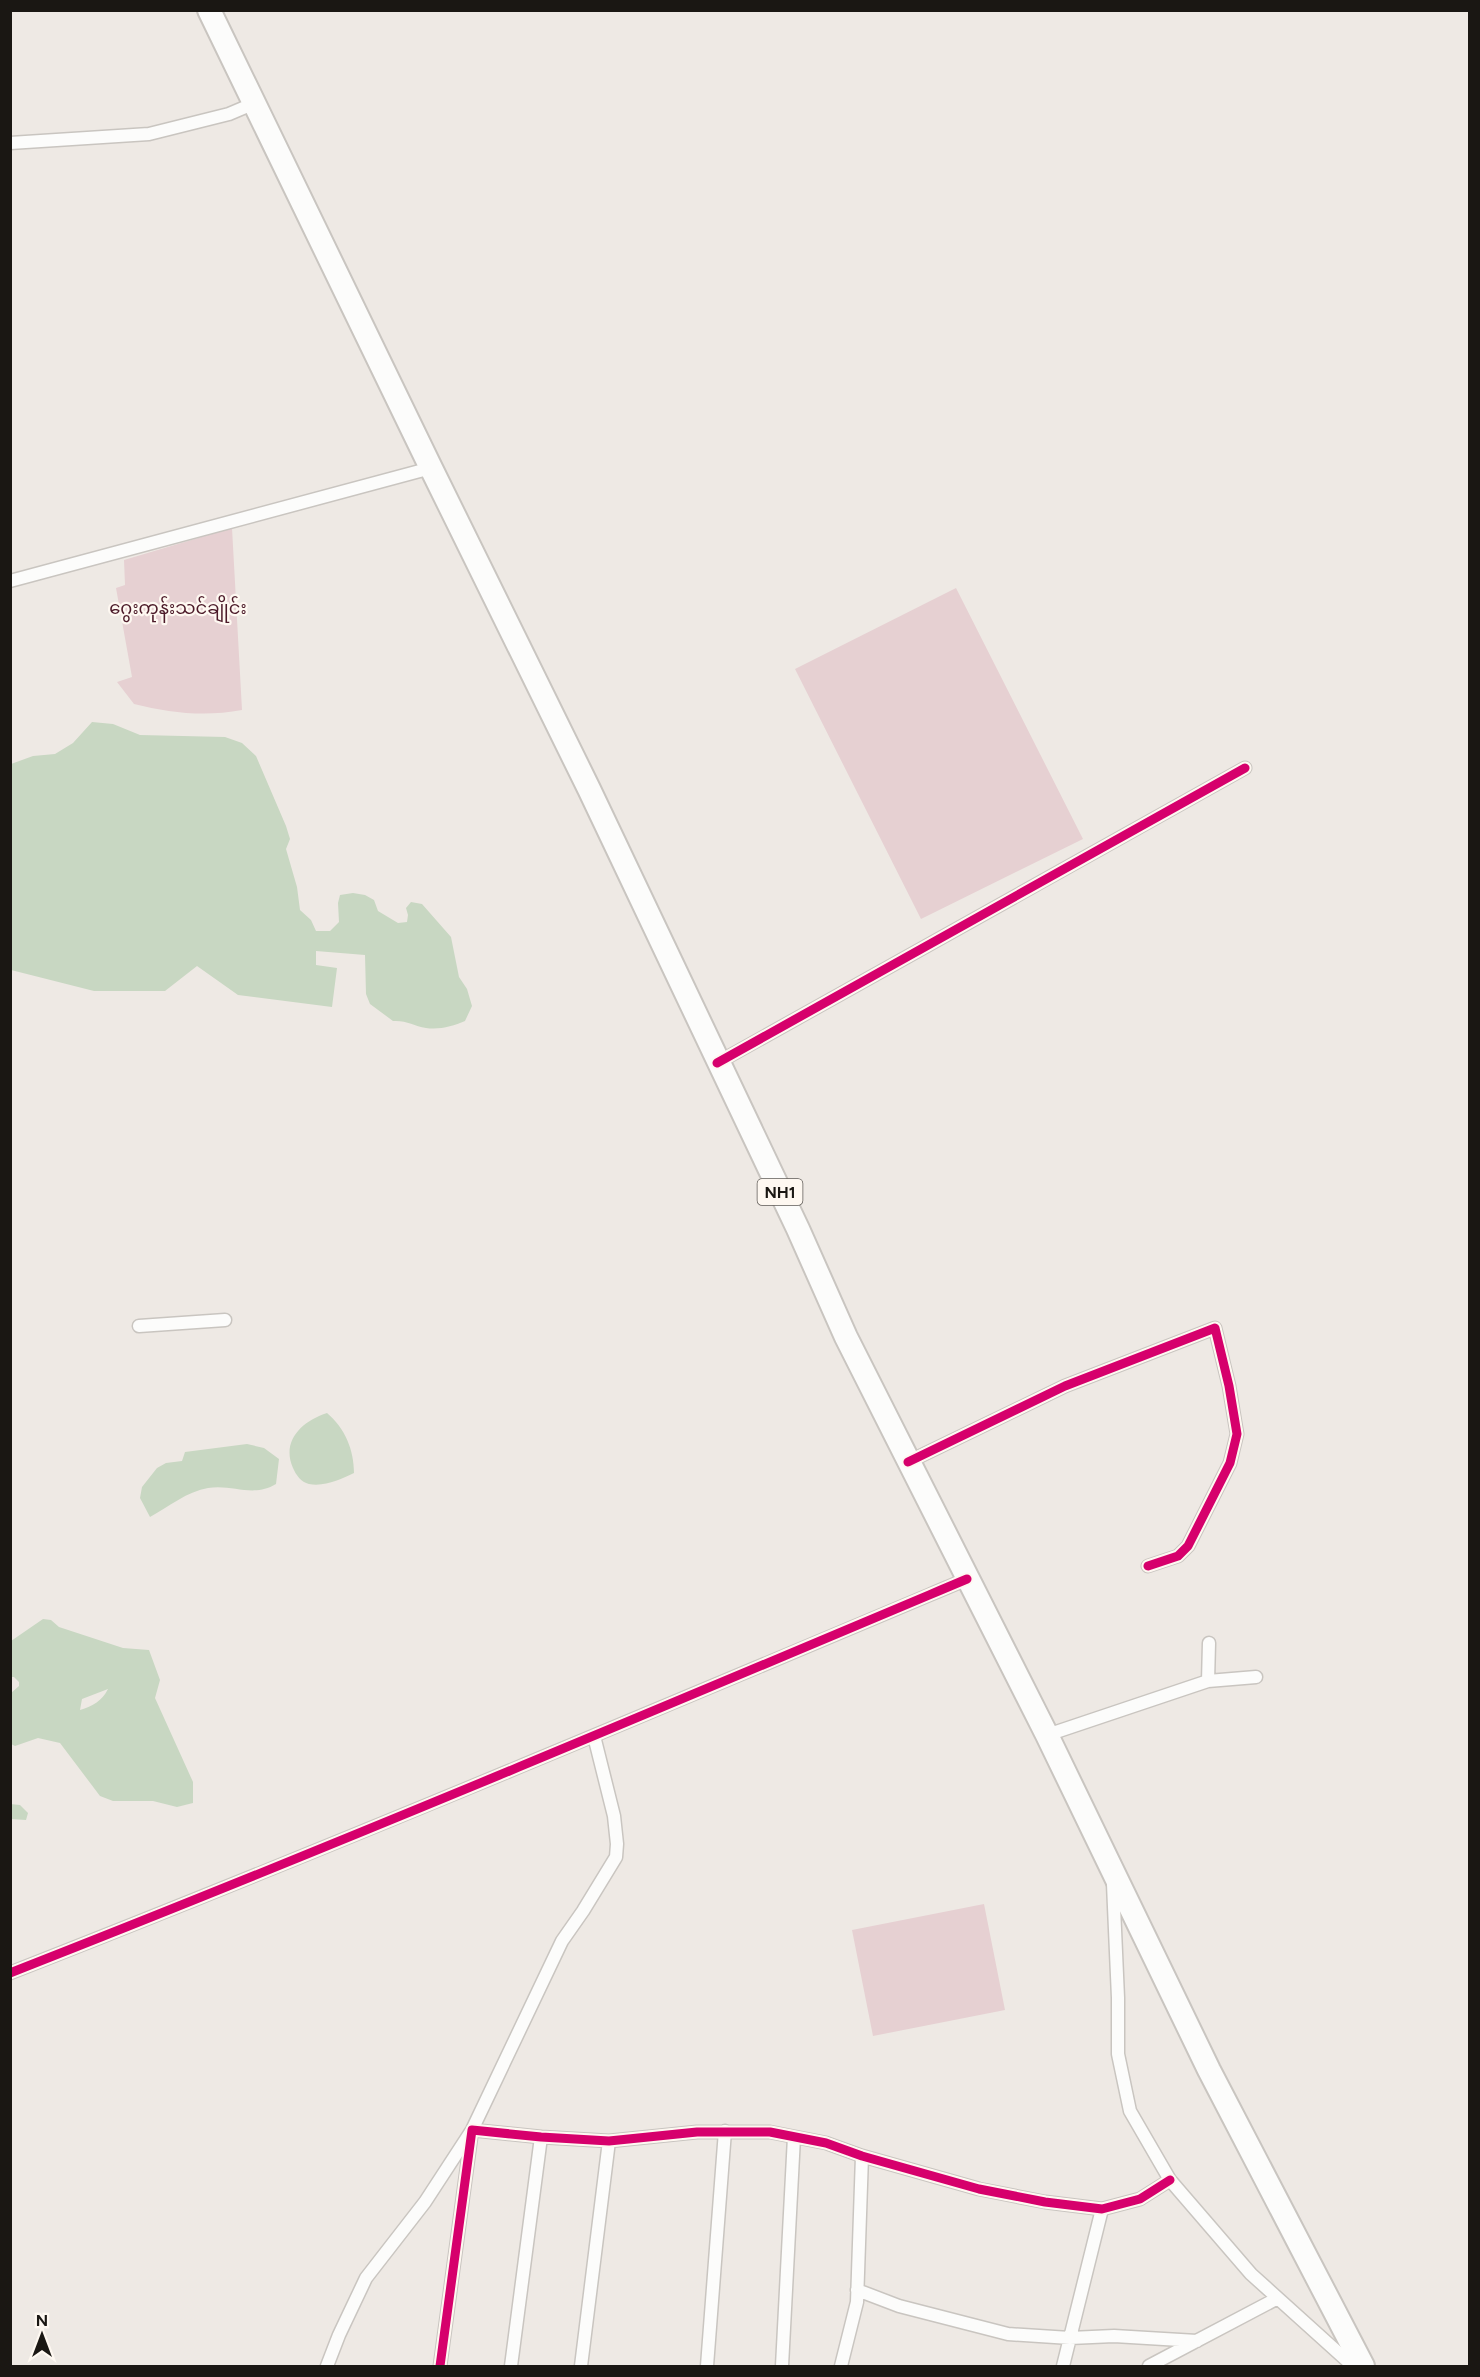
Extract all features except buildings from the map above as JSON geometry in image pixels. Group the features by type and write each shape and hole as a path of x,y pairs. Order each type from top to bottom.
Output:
{"highway":[{"name":"NH1","path":"209,10 589,789 717,1063 798,1229 846,1337 1047,1735 1209,2070 1363,2367"}],"street":[{"path":"10,143 149,134 229,114 255,103"},
{"path":"10,581 431,468"},
{"path":"717,1063 1245,768"},
{"path":"139,1326 225,1320"},
{"path":"908,1462 1065,1386 1215,1328 1229,1386 1237,1434 1230,1463 1188,1546 1178,1556 1148,1566"},
{"path":"10,1973 211,1894 967,1579"},
{"path":"1208,1681 1209,1643"},
{"path":"1047,1735 1208,1681 1256,1677"},
{"path":"327,2367 339,2335 366,2278 425,2202 472,2130 562,1941 584,1911 616,1857 614,1816 594,1736"},
{"path":"1113,1874 1118,2054 1130,2111 1170,2180 1251,2274 1353,2367"},
{"path":"472,2130 609,2141 697,2132 770,2132 826,2143 862,2156 979,2189 1045,2202 1102,2209 1140,2199 1170,2180"},
{"path":"440,2367 472,2130"},
{"path":"707,2367 725,2131"},
{"path":"511,2367 541,2137"},
{"path":"782,2367 794,2137"},
{"path":"581,2367 609,2141"},
{"path":"842,2367 857,2302 862,2156"},
{"path":"1063,2367 1102,2209"},
{"path":"857,2290 898,2307 1008,2334 1070,2338 1114,2336 1197,2341"},
{"path":"1149,2367 1276,2299"}],"green space":[{"name":"ဂွေးကုန်းသင်ချိုင်း","path":"232,528 242,710 188,713 134,704 117,682 132,677 116,588 125,585 124,560"},
{"path":"956,588 1083,839 921,919 795,669"},
{"path":"984,1904 1005,2010 873,2036 852,1930"}],"shaded area":[{"path":"92,722 113,724 140,735 225,737 242,743 256,756 286,826 290,839 286,849 297,887 300,910 311,920 316,931 330,931 339,922 340,895 353,893 365,895 374,900 378,911 398,923 407,922 406,908 411,902 422,904 451,937 459,977 467,989 472,1006 465,1021 446,1027 431,1028 393,1021 370,1004 366,994 365,955 316,951 316,965 337,968 332,1007 238,995 197,966 165,991 94,991 11,970 11,764 33,756 55,754 73,743"},
{"path":"327,1413 339,1425 347,1440 354,1473 327,1483 309,1484 301,1480 294,1471 290,1458 292,1441 296,1433 309,1421"},
{"path":"247,1444 264,1448 279,1459 276,1484 259,1490 208,1488 186,1496 150,1517 140,1498 142,1487 157,1468 166,1463 182,1461 185,1452"},
{"path":"43,1619 51,1620 59,1627 123,1648 149,1650 160,1680 155,1698 193,1782 193,1803 177,1807 153,1801 113,1801 100,1796 60,1743 38,1738 15,1746 11,1744 11,1693 19,1686 19,1682 11,1677 11,1641","holes":["108,1689 97,1702 80,1710 82,1699"]},
{"path":"10,1804 20,1805 28,1813 26,1820 11,1819"}],"cycle path":[{"path":"717,1063 1245,768"},
{"path":"908,1462 1065,1386 1215,1328 1229,1386 1237,1434 1230,1463 1188,1546 1178,1556 1148,1566"},
{"path":"10,1973 370,1828 967,1579"},
{"path":"440,2366 472,2130 609,2141 697,2132 770,2132 826,2143 862,2156 979,2189 1045,2202 1102,2209 1140,2199 1170,2180"}]}
